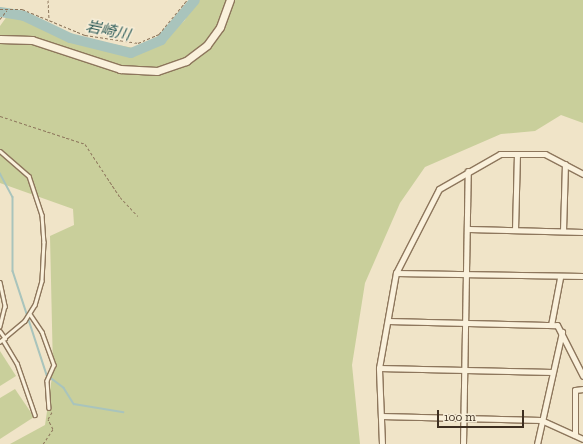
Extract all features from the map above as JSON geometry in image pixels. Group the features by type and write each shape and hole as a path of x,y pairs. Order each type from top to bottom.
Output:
{"street":[{"path":"0,39 32,40 120,69 157,71 186,61 207,45 220,27 230,0"},
{"path":"382,444 379,368 396,273 439,188 500,154 545,154 583,174"},
{"path":"515,230 517,154"},
{"path":"562,231 564,164"},
{"path":"463,444 469,229 468,171"},
{"path":"469,229 583,232"},
{"path":"396,273 560,278 583,276"},
{"path":"551,325 560,278"},
{"path":"388,321 551,325 561,327 583,376"},
{"path":"537,444 541,420 562,332"},
{"path":"379,368 552,372"},
{"path":"574,435 575,390 583,389"},
{"path":"381,416 541,420 583,439"}],"lane":[{"path":"0,151 29,176 42,215 42,281 30,314 3,340"},
{"path":"0,282 5,306 0,326"},
{"path":"30,314 42,332 54,365 47,381 49,408"},
{"path":"0,331 3,340 17,363 35,415"}],"path":[{"path":"48,0 49,21"},
{"path":"0,9 22,9 49,21 107,40 144,42 159,34 187,0"},
{"path":"0,19 7,10"},
{"path":"0,116 84,144 120,197 138,216"},
{"path":"43,444 53,429 48,419 52,413 49,408"}],"green space":[{"path":"191,0 583,0 583,123 561,115 535,131 501,134 425,167 400,203 365,283 352,365 360,444 10,444 45,425 53,370 50,236 74,225 73,209 0,183 0,26 10,12 27,14 77,37 144,50 158,45 185,20"},
{"path":"0,351 16,376 0,386"},
{"path":"15,389 34,417 0,439 0,398"}],"waterway":[{"name":"岩崎川","path":"0,12 24,16 70,38 131,53 161,40 195,0"},
{"path":"0,173 13,197 13,271 47,375 64,388 74,404 123,412"}]}
